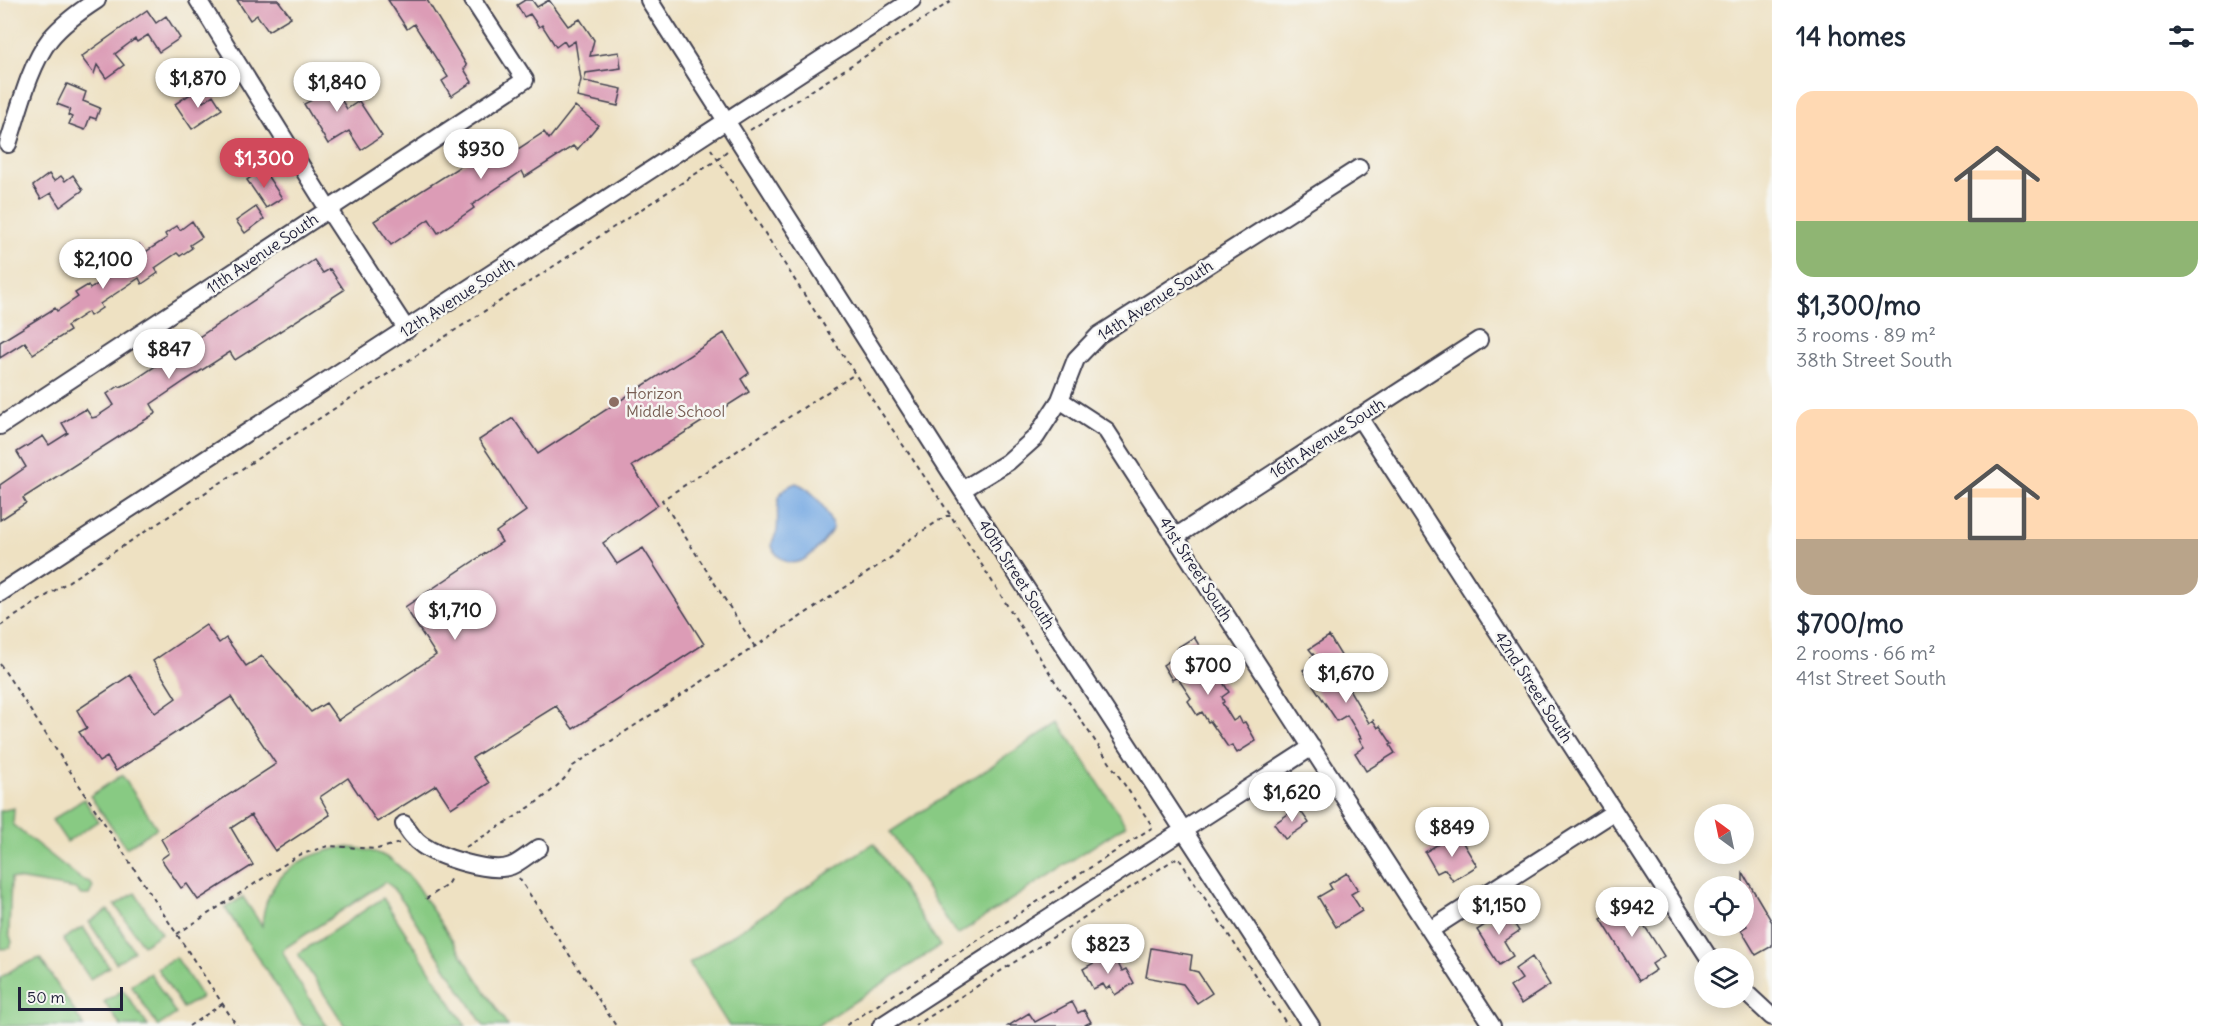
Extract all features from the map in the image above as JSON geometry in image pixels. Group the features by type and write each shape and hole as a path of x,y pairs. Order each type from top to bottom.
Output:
{"street":[{"path":"8,144 30,78 45,47 69,20 97,0"},
{"path":"198,0 328,209 407,330"},
{"name":"11th Avenue South","path":"0,426 525,81 472,0"},
{"name":"40th Street South","path":"649,0 962,490 1311,1026"},
{"name":"12th Avenue South","path":"0,593 912,0"},
{"name":"14th Avenue South","path":"962,490 1008,462 1036,437 1060,400 1076,359 1099,335 1359,168"},
{"name":"16th Avenue South","path":"1175,537 1479,340"},
{"name":"41st Street South","path":"1060,400 1106,430 1492,1026"},
{"name":"42nd Street South","path":"1359,417 1702,948"},
{"path":"881,1026 1312,747"},
{"path":"1430,930 1614,812"},
{"path":"408,830 427,848 458,860 495,869 511,866 539,848"},
{"path":"1754,1000 1772,1017"}],"path":[{"path":"0,626 717,160 753,127 953,0"},
{"path":"703,135 855,374 951,516 1056,683 1153,827 845,1026"},
{"path":"756,647 662,500 855,374"},
{"path":"426,899 447,885 464,849 548,793 569,775 573,766 893,556 904,543 946,516 951,516"},
{"path":"0,664 237,1026"},
{"path":"177,934 299,855 328,846 377,849 396,845 408,830"},
{"path":"915,1026 1178,856 1288,1026"},
{"path":"511,866 616,1026"},
{"path":"189,1026 222,1004"}],"green space":[{"path":"1059,722 1126,825 957,935 890,832"},
{"path":"122,775 157,828 126,848 90,796"},
{"path":"84,799 98,821 67,842 52,820"},
{"path":"14,808 13,825 81,879 90,882 93,887 89,895 81,895 76,889 11,878 9,933 12,942 10,948 1,949 0,811"},
{"path":"874,843 940,946 817,1026 729,1026 689,963"},
{"path":"344,847 383,855 406,873 508,1026 484,1026 399,896 385,882 282,950 296,978 327,1026 303,1026 225,908 243,897 262,926 264,909 270,894 287,871 312,856"},
{"path":"135,893 161,933 143,945 115,905"},
{"path":"383,898 466,1026 345,1026 298,954"},
{"path":"108,910 134,951 116,963 89,922"},
{"path":"83,927 109,967 90,979 63,939"},
{"path":"176,957 202,997 183,1008 157,968"},
{"path":"40,958 84,1026 0,1026 0,978 17,967"},
{"path":"150,973 176,1014 158,1026 131,985"},
{"path":"123,990 148,1026 121,1026 104,1002"}],"water":[{"path":"796,483 809,490 819,501 833,528 811,554 797,562 789,562 777,554 772,544 777,531 779,497 782,491"}],"building":[{"path":"237,0 278,0 291,17 268,31 257,15 250,20"},
{"path":"388,0 427,0 467,66 464,69 472,82 451,96 442,81 448,77 414,24 407,29"},
{"path":"525,0 532,0 537,7 549,0 568,26 580,19 594,40 590,56 619,52 621,68 586,73 584,81 622,89 618,106 577,97 581,80 575,41 567,46 564,41 556,47 542,25 539,27 530,14 524,17 517,5"},
{"path":"147,10 156,23 166,16 180,38 159,52 148,35 137,42 135,39 115,54 124,65 106,78 97,65 94,74 81,57"},
{"path":"323,67 347,109 359,101 382,136 361,150 349,131 328,144 304,104 312,100 300,82"},
{"path":"67,84 86,92 83,101 100,108 96,119 90,117 85,130 69,124 72,117 68,115 70,109 57,104"},
{"path":"195,91 203,102 213,95 222,109 192,129 175,104"},
{"path":"575,106 598,125 577,150 573,146 525,177 522,171 472,205 474,208 438,233 429,219 391,245 374,221 489,148 498,162 544,132 549,139"},
{"path":"263,169 282,198 266,208 247,180"},
{"path":"49,174 54,181 61,176 65,181 73,175 83,190 60,207 51,193 41,199 33,186"},
{"path":"256,207 264,219 245,233 236,221"},
{"path":"192,221 202,237 180,256 177,253 155,268 158,273 142,284 139,278 100,304 102,308 90,316 88,312 67,326 70,331 33,354 25,342 0,358 0,342 55,308 57,311 78,297 75,293 88,285 90,289 111,275 106,267 139,244 144,253 167,238 165,234 177,226 180,230"},
{"path":"314,260 323,273 330,269 344,290 235,360 230,352 185,381 151,404 156,413 23,498 26,503 0,520 0,485 26,467 17,452 43,436 49,445 68,433 62,423 86,409 92,418 96,417 114,405 107,394 133,381"},
{"path":"724,333 749,373 741,379 749,392 632,466 658,505 603,543 617,564 643,548 704,644 573,729 556,706 472,758 489,783 451,808 436,785 377,822 348,778 320,797 330,815 275,851 251,815 231,828 253,865 198,900 187,884 181,888 161,859 169,853 161,839 276,764 231,697 116,771 107,757 99,762 79,732 87,728 77,710 130,675 155,713 176,698 153,661 206,625 219,643 226,638 246,666 262,656 311,712 326,703 338,720 436,655 405,607 502,542 496,532 526,511 479,440 513,418 538,454"},
{"path":"1329,636 1345,662 1331,671 1344,692 1349,689 1369,723 1373,720 1378,728 1380,726 1395,753 1366,771 1355,753 1364,747 1359,739 1361,738 1347,715 1337,721 1303,670 1314,663 1311,657 1314,655 1309,649"},
{"path":"1194,637 1205,655 1196,661 1209,680 1218,674 1229,692 1222,697 1224,702 1222,703 1233,721 1239,717 1242,723 1245,722 1256,741 1237,753 1232,745 1228,747 1202,712 1197,715 1188,701 1191,698 1177,677 1172,680 1163,665 1181,653 1177,648"},
{"path":"1298,807 1309,823 1285,839 1274,824"},
{"path":"1457,833 1477,866 1453,881 1445,869 1437,873 1425,852"},
{"path":"1347,873 1358,890 1351,894 1362,911 1336,927 1318,897 1332,889 1329,884"},
{"path":"1754,892 1772,922 1772,946 1756,955 1754,948 1745,936 1754,936"},
{"path":"1624,894 1664,956 1652,964 1656,970 1639,981 1601,919 1616,910 1611,902"},
{"path":"1506,911 1519,931 1504,941 1513,956 1499,965 1477,930"},
{"path":"1151,948 1192,955 1190,970 1198,972 1212,993 1197,1003 1183,984 1146,977"},
{"path":"1112,952 1122,971 1126,969 1134,983 1115,995 1110,986 1106,989 1103,984 1093,989 1083,969"},
{"path":"1532,957 1550,985 1521,1004 1510,987 1522,979 1515,969"},
{"path":"1072,1002 1078,1013 1084,1010 1091,1022 1083,1026 1008,1026 1029,1013 1035,1022"}],"place":[{"name":"Horizon Middle School","path":"614,402"}]}
